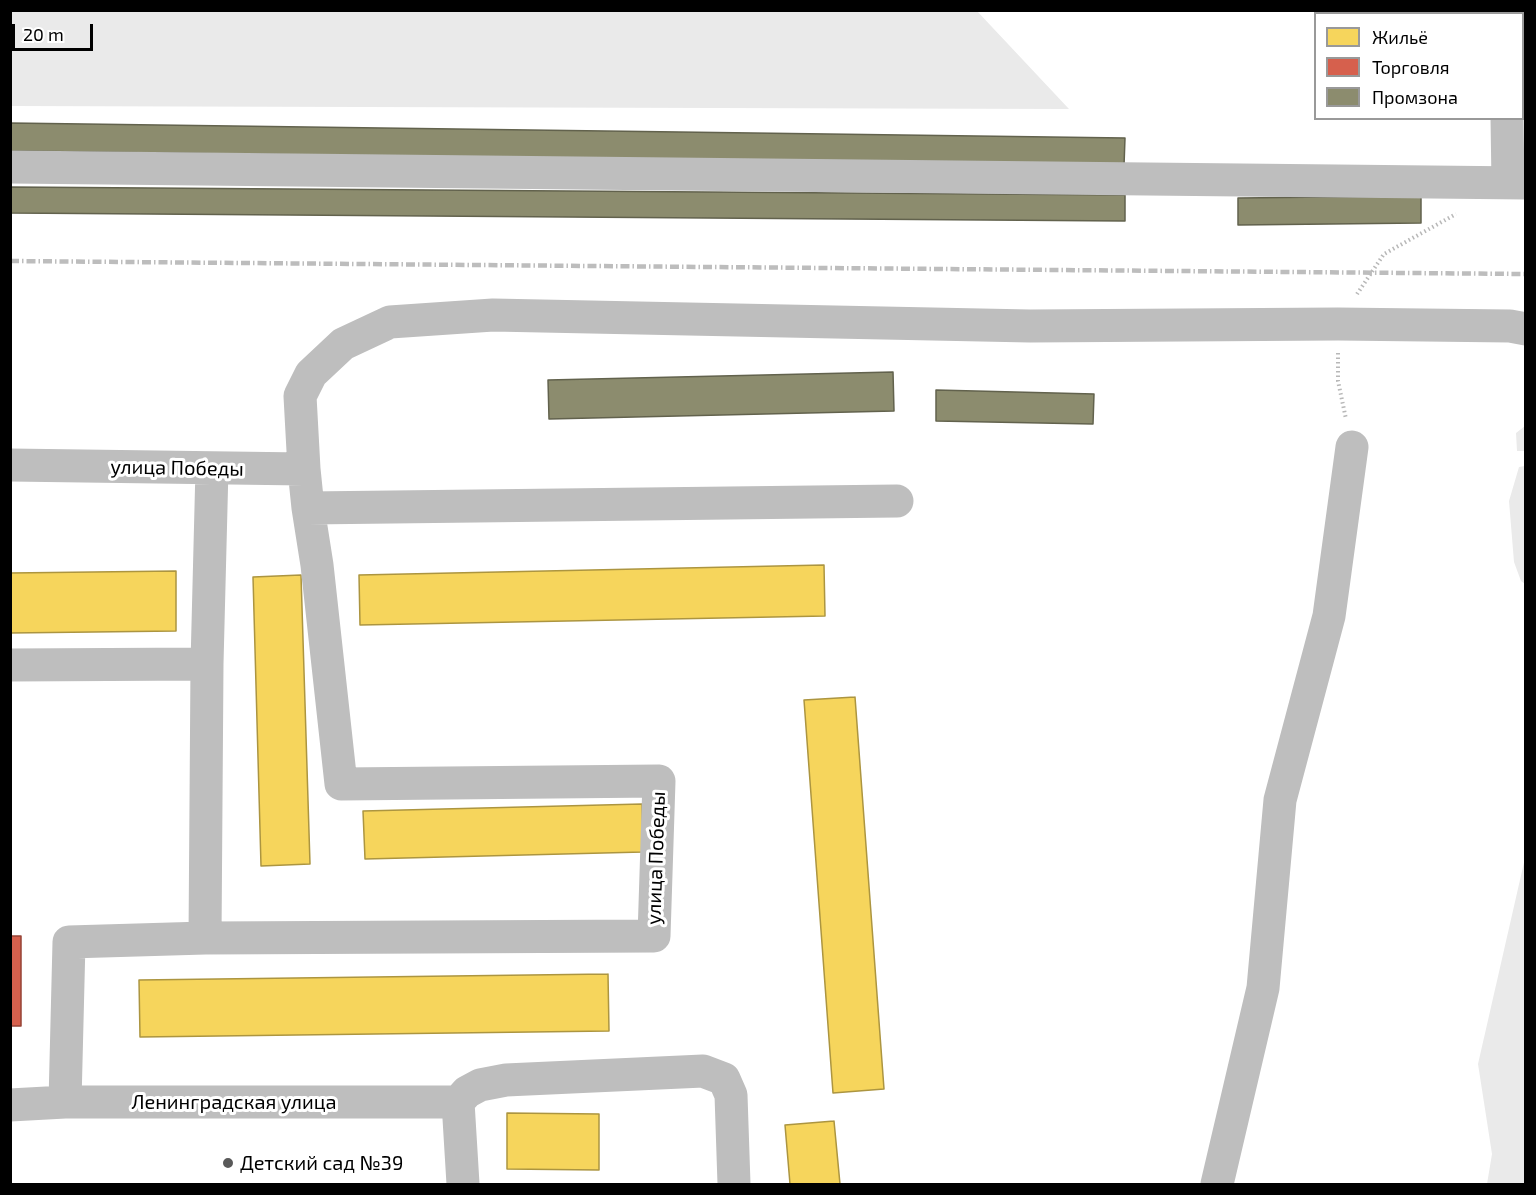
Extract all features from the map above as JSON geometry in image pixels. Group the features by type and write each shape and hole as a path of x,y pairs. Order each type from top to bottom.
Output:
{"street":[{"path":"10,167 1517,183 1507,120"},
{"path":"304,469 300,396 311,374 342,344 390,322 493,315 1018,325 1338,324 1510,326 1526,329"},
{"path":"1217,1185 1263,988 1280,800 1329,616 1352,447"},
{"name":"улица Победы","path":"10,465 304,469 341,784 659,781 654,936 205,938"},
{"path":"65,1102 69,942 205,938 207,664 212,468"},
{"path":"308,508 897,501"},
{"path":"10,665 207,664"},
{"path":"463,1185 458,1102 466,1092 480,1085 506,1080 703,1071 724,1079 731,1095 734,1185"},
{"name":"Ленинградская улица","path":"10,1106 65,1102 458,1102"}],"shaded area":[{"path":"11,11 977,11 1069,109 11,106"},
{"path":"1525,426 1525,451 1517,451 1516,433"},
{"path":"1526,466 1525,584 1521,581 1514,562 1509,501 1519,467"},
{"path":"1525,858 1525,1184 1487,1184 1492,1154 1478,1064"}],"building: Жильё":[{"path":"824,565 825,616 360,625 359,575"},
{"path":"176,571 176,631 10,633 10,573"},
{"path":"301,575 310,864 261,866 253,577"},
{"path":"855,697 884,1089 833,1093 804,700"},
{"path":"642,804 643,852 365,859 363,811"},
{"path":"608,974 609,1031 140,1037 139,980"},
{"path":"507,1113 599,1114 599,1170 507,1169"},
{"path":"834,1121 840,1184 790,1184 785,1125"}],"building: Торговля":[{"path":"10,936 21,936 21,1026 10,1026"}],"building: Промзона":[{"path":"10,123 1125,138 1124,166 10,151"},
{"path":"10,187 1125,195 1125,221 10,213"},
{"path":"1421,196 1421,223 1238,225 1238,198"},
{"path":"893,372 894,411 549,419 548,380"},
{"path":"936,390 1094,394 1093,424 936,421"}],"railway":[{"path":"10,261 1526,274"}],"place":[{"name":"Детский сад №39","path":"228,1163"}]}
